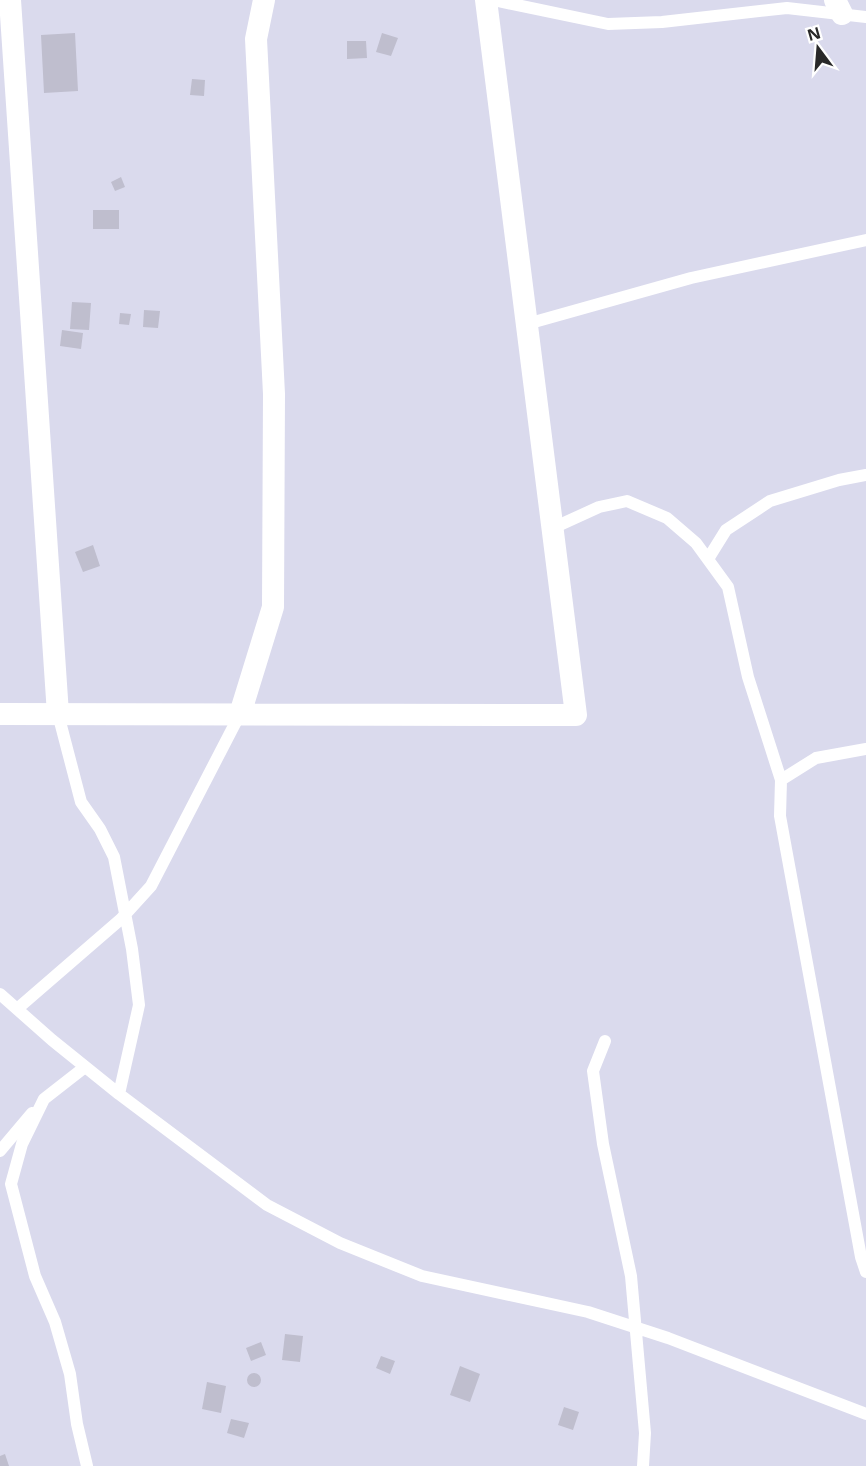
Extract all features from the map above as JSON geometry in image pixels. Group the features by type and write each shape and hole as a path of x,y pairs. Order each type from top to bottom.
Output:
{"street":[{"path":"10,0 58,714"},
{"path":"240,714 273,607 274,393 256,39 264,0"},
{"path":"0,714 576,715 486,0"}],"lane":[{"path":"493,0 608,24 674,21 787,8 838,7 866,17"},
{"path":"527,324 691,278 866,240"},
{"path":"708,560 726,530 770,501 839,480 866,475"},
{"path":"552,528 599,507 627,501 667,518 696,543 728,587 748,676 782,780 780,816 861,1257 866,1272"},
{"path":"58,714 81,802 100,829 114,857 125,914 139,1005 119,1094"},
{"path":"17,1009 125,914 151,886 240,714"},
{"path":"782,780 816,758 866,749"},
{"path":"0,994 119,1094 267,1204 340,1243 422,1276 588,1312 866,1414"},
{"path":"605,1041 594,1071 597,1103 631,1276 645,1432 643,1466"},
{"path":"0,1151 44,1099 85,1067"},
{"path":"44,1099 22,1144 11,1184 35,1276 56,1322 70,1374 77,1424 87,1466"}],"building":[{"path":"75,33 78,91 44,93 41,35"},
{"path":"382,33 398,38 391,56 376,52"},
{"path":"347,41 366,41 367,58 347,59"},
{"path":"192,79 205,80 204,96 190,95"},
{"path":"121,177 125,187 115,191 111,182"},
{"path":"93,210 119,210 119,229 93,229"},
{"path":"72,302 91,303 89,330 70,329"},
{"path":"144,310 160,311 158,328 143,327"},
{"path":"120,313 131,314 129,325 119,324"},
{"path":"62,330 83,333 81,349 60,346"},
{"path":"93,545 100,566 83,572 75,552"},
{"path":"285,1334 303,1336 300,1362 282,1360"},
{"path":"261,1342 266,1355 251,1361 246,1348"},
{"path":"381,1356 395,1361 390,1374 376,1368"},
{"path":"460,1366 480,1374 470,1402 450,1395"},
{"path":"251,1373 257,1373 261,1380 257,1387 251,1387 247,1383 247,1377"},
{"path":"207,1382 226,1386 221,1413 202,1409"},
{"path":"564,1407 579,1412 573,1430 558,1425"},
{"path":"231,1419 249,1423 244,1438 227,1433"},
{"path":"5,1454 9,1466 0,1466 0,1456"}]}
